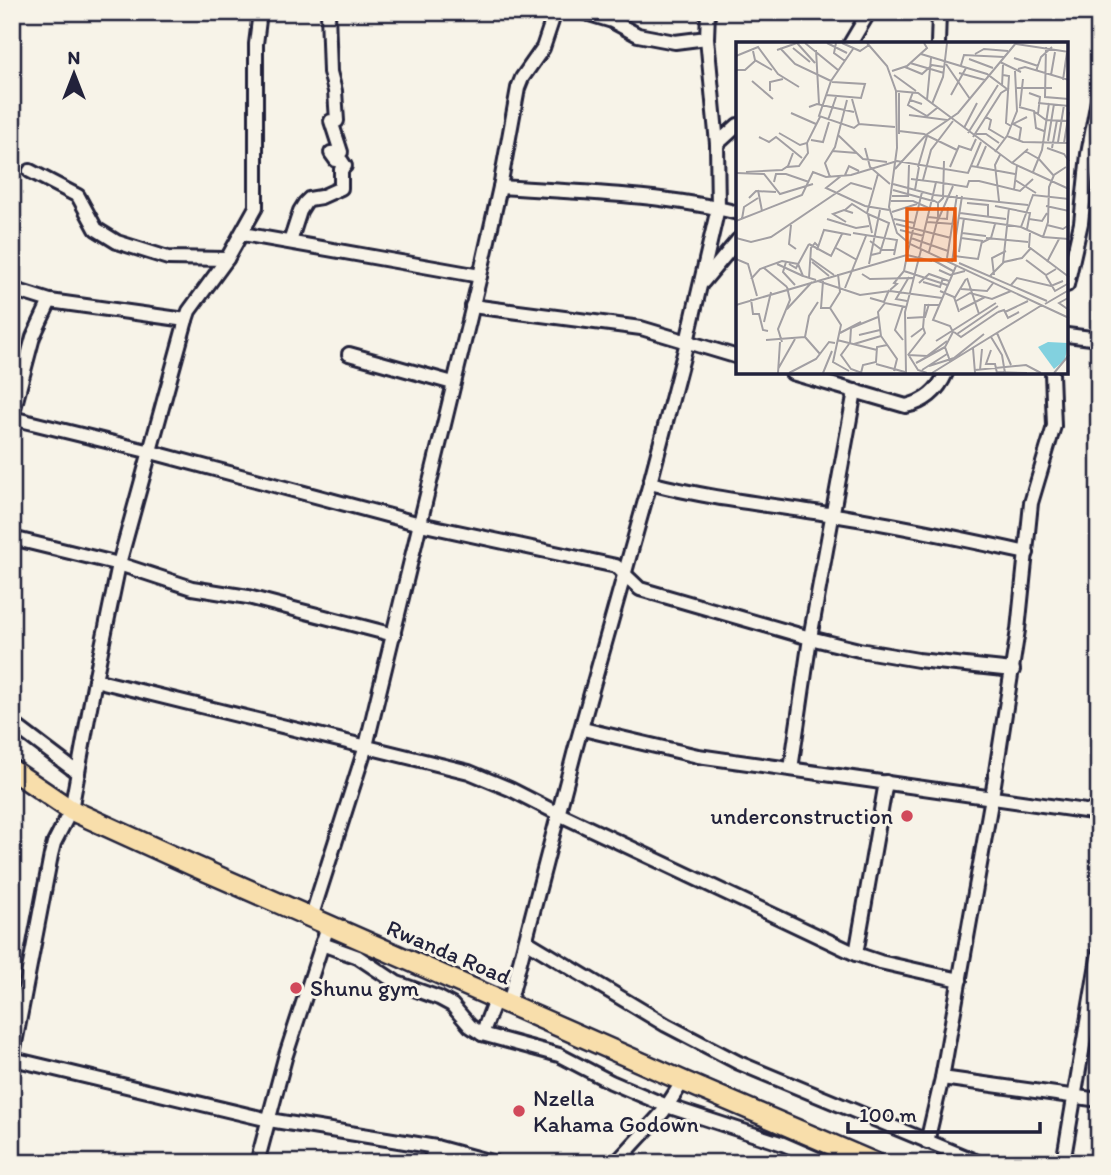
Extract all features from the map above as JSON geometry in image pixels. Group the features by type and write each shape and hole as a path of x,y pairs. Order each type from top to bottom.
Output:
{"highway":[{"name":"Rwanda Road","path":"12,770 71,810 320,929 503,1001 876,1163"}],"street":[{"path":"260,12 256,44 257,195 254,214 186,320 119,564 71,810 54,843 51,855 13,1060 269,1120 436,1147 495,1163"},
{"path":"290,242 305,203 309,199 341,188 341,169 345,166 331,153 341,152 331,121 337,121 335,91 330,72 328,12"},
{"path":"257,1163 320,929 394,635 500,187 518,88 543,48 555,12"},
{"path":"582,12 612,21 638,35 675,42 707,38"},
{"path":"482,1034 503,1001 526,941 687,342 718,208 717,144 707,38 708,12"},
{"path":"852,39 869,12"},
{"path":"938,42 939,12"},
{"path":"1069,276 1081,223 1087,154 1099,95"},
{"path":"717,144 736,129"},
{"path":"30,171 78,196 96,229 117,242 168,258 227,259"},
{"path":"500,187 612,195 736,212"},
{"path":"243,234 480,275"},
{"path":"700,285 736,242"},
{"path":"12,289 50,302 186,320"},
{"path":"50,302 33,337 12,417 420,524 616,566 640,589 810,638 918,660 1013,670"},
{"path":"472,306 641,328 736,356"},
{"path":"1069,335 1099,339"},
{"path":"349,354 453,383"},
{"path":"796,374 906,406 916,404 932,394 945,374"},
{"path":"927,1142 960,980 1013,670 1031,503 1054,426 1052,374"},
{"path":"791,769 810,638 855,391"},
{"path":"650,483 705,495 955,537 1027,553"},
{"path":"12,538 119,564 192,589 248,597 394,635"},
{"path":"95,680 469,772 856,954 960,980"},
{"path":"12,723 78,773"},
{"path":"583,729 698,756 1099,813"},
{"path":"856,954 886,782"},
{"path":"320,929 397,983 452,1005 470,1026 482,1034 567,1058 611,1082 667,1106 783,1144 827,1163"},
{"path":"526,941 702,1045 739,1063 980,1163"},
{"path":"1063,1163 1099,952"},
{"path":"942,1078 1099,1100"},
{"path":"616,1163 667,1106 683,1081"},
{"path":"429,1163 436,1147"}],"place":[{"name":"underconstruction","path":"907,816"},
{"name":"Shunu gym","path":"296,988"},
{"name":"Nzella Kahama Godown","path":"519,1111"}]}
